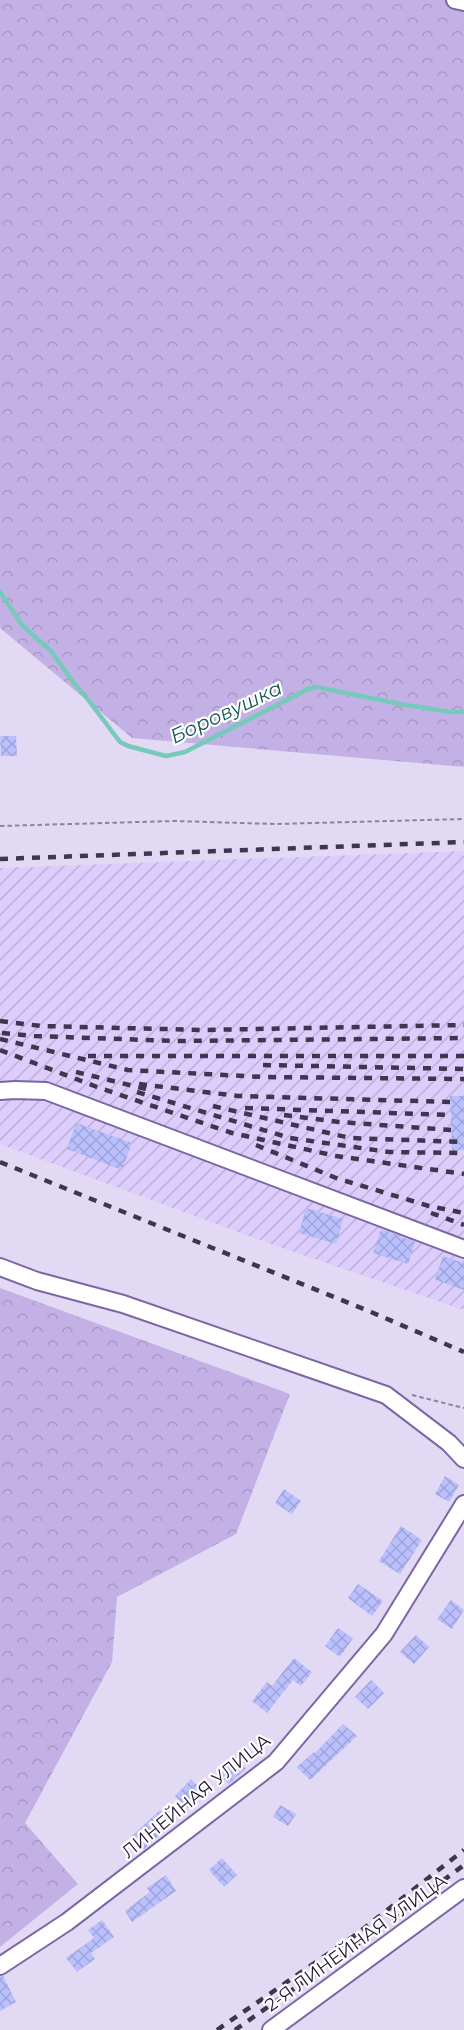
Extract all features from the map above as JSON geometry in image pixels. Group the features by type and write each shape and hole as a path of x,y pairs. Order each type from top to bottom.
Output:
{"street":[{"path":"456,0 464,2"},
{"path":"0,1091 46,1091 464,1249"},
{"path":"0,1267 37,1281 123,1304 386,1395 449,1443 464,1459"},
{"name":"ЛИНЕЙНАЯ УЛИЦА","path":"0,1966 67,1922 276,1762 384,1634 464,1504"},
{"name":"2-Я ЛИНЕЙНАЯ УЛИЦА","path":"271,2030 464,1888"}],"path":[{"path":"0,826 174,821 276,824 464,819"},
{"path":"386,1395 415,1395 464,1408"}],"shaded area":[{"path":"464,851 464,1310 271,1244 0,1144 0,868"}],"green space":[{"path":"0,0 445,0 464,6 464,767 132,738 0,628"},
{"path":"0,1288 290,1394 236,1534 117,1597 112,1662 25,1823 78,1884 0,1947"}],"building":[{"path":"0,736 16,736 17,756 1,756"},
{"path":"450,1096 464,1096 464,1150 452,1151"},
{"path":"76,1123 132,1143 122,1170 67,1149"},
{"path":"306,1208 343,1219 336,1244 299,1233"},
{"path":"381,1229 415,1242 408,1264 373,1253"},
{"path":"443,1256 464,1263 464,1290 435,1280"},
{"path":"445,1476 459,1485 449,1502 435,1494"},
{"path":"284,1489 301,1501 292,1514 275,1503"},
{"path":"401,1526 422,1540 400,1574 379,1561"},
{"path":"358,1584 383,1601 372,1616 348,1598"},
{"path":"451,1600 464,1610 452,1629 437,1619"},
{"path":"338,1628 353,1638 340,1657 325,1646"},
{"path":"416,1635 429,1647 414,1664 400,1652"},
{"path":"294,1658 312,1672 301,1686 293,1680 267,1713 252,1701 267,1682 272,1686"},
{"path":"371,1680 384,1693 368,1709 355,1697"},
{"path":"343,1724 357,1736 310,1780 297,1767 315,1753"},
{"path":"232,1757 246,1769 229,1784 217,1773"},
{"path":"191,1779 204,1792 188,1808 175,1796"},
{"path":"280,1805 296,1814 288,1826 273,1817"},
{"path":"160,1810 172,1823 143,1850 131,1837"},
{"path":"222,1858 237,1875 224,1887 209,1870"},
{"path":"166,1875 176,1891 132,1922 125,1911 150,1892 147,1888"},
{"path":"102,1920 114,1937 91,1953 95,1959 77,1972 66,1958 94,1938 88,1930"},
{"path":"0,1976 3,1976 16,2002 0,2011"}],"waterway":[{"name":"Боровушка","path":"0,592 22,625 51,651 120,742 166,756 185,752 316,687 400,704 464,712"}],"railway":[{"path":"0,859 464,842"},
{"path":"0,1021 41,1026 204,1030 464,1025"},
{"path":"2,1033 177,1041 464,1038"},
{"path":"0,1039 128,1070 263,1077 464,1079"},
{"path":"0,1050 97,1087 232,1133 336,1156 464,1174"},
{"path":"88,1056 464,1056"},
{"path":"263,1065 464,1069"},
{"path":"76,1072 146,1089"},
{"path":"139,1084 238,1096 450,1102"},
{"path":"137,1092 290,1138 389,1152 464,1153"},
{"path":"213,1106 350,1138 464,1142"},
{"path":"245,1108 451,1115"},
{"path":"284,1115 339,1122 451,1130"},
{"path":"256,1145 336,1178 429,1206 464,1213"},
{"path":"0,1162 464,1352"},
{"path":"431,1213 464,1225"},
{"path":"217,2030 354,1936 464,1850"},
{"path":"235,2030 359,1943 464,1865"}]}
